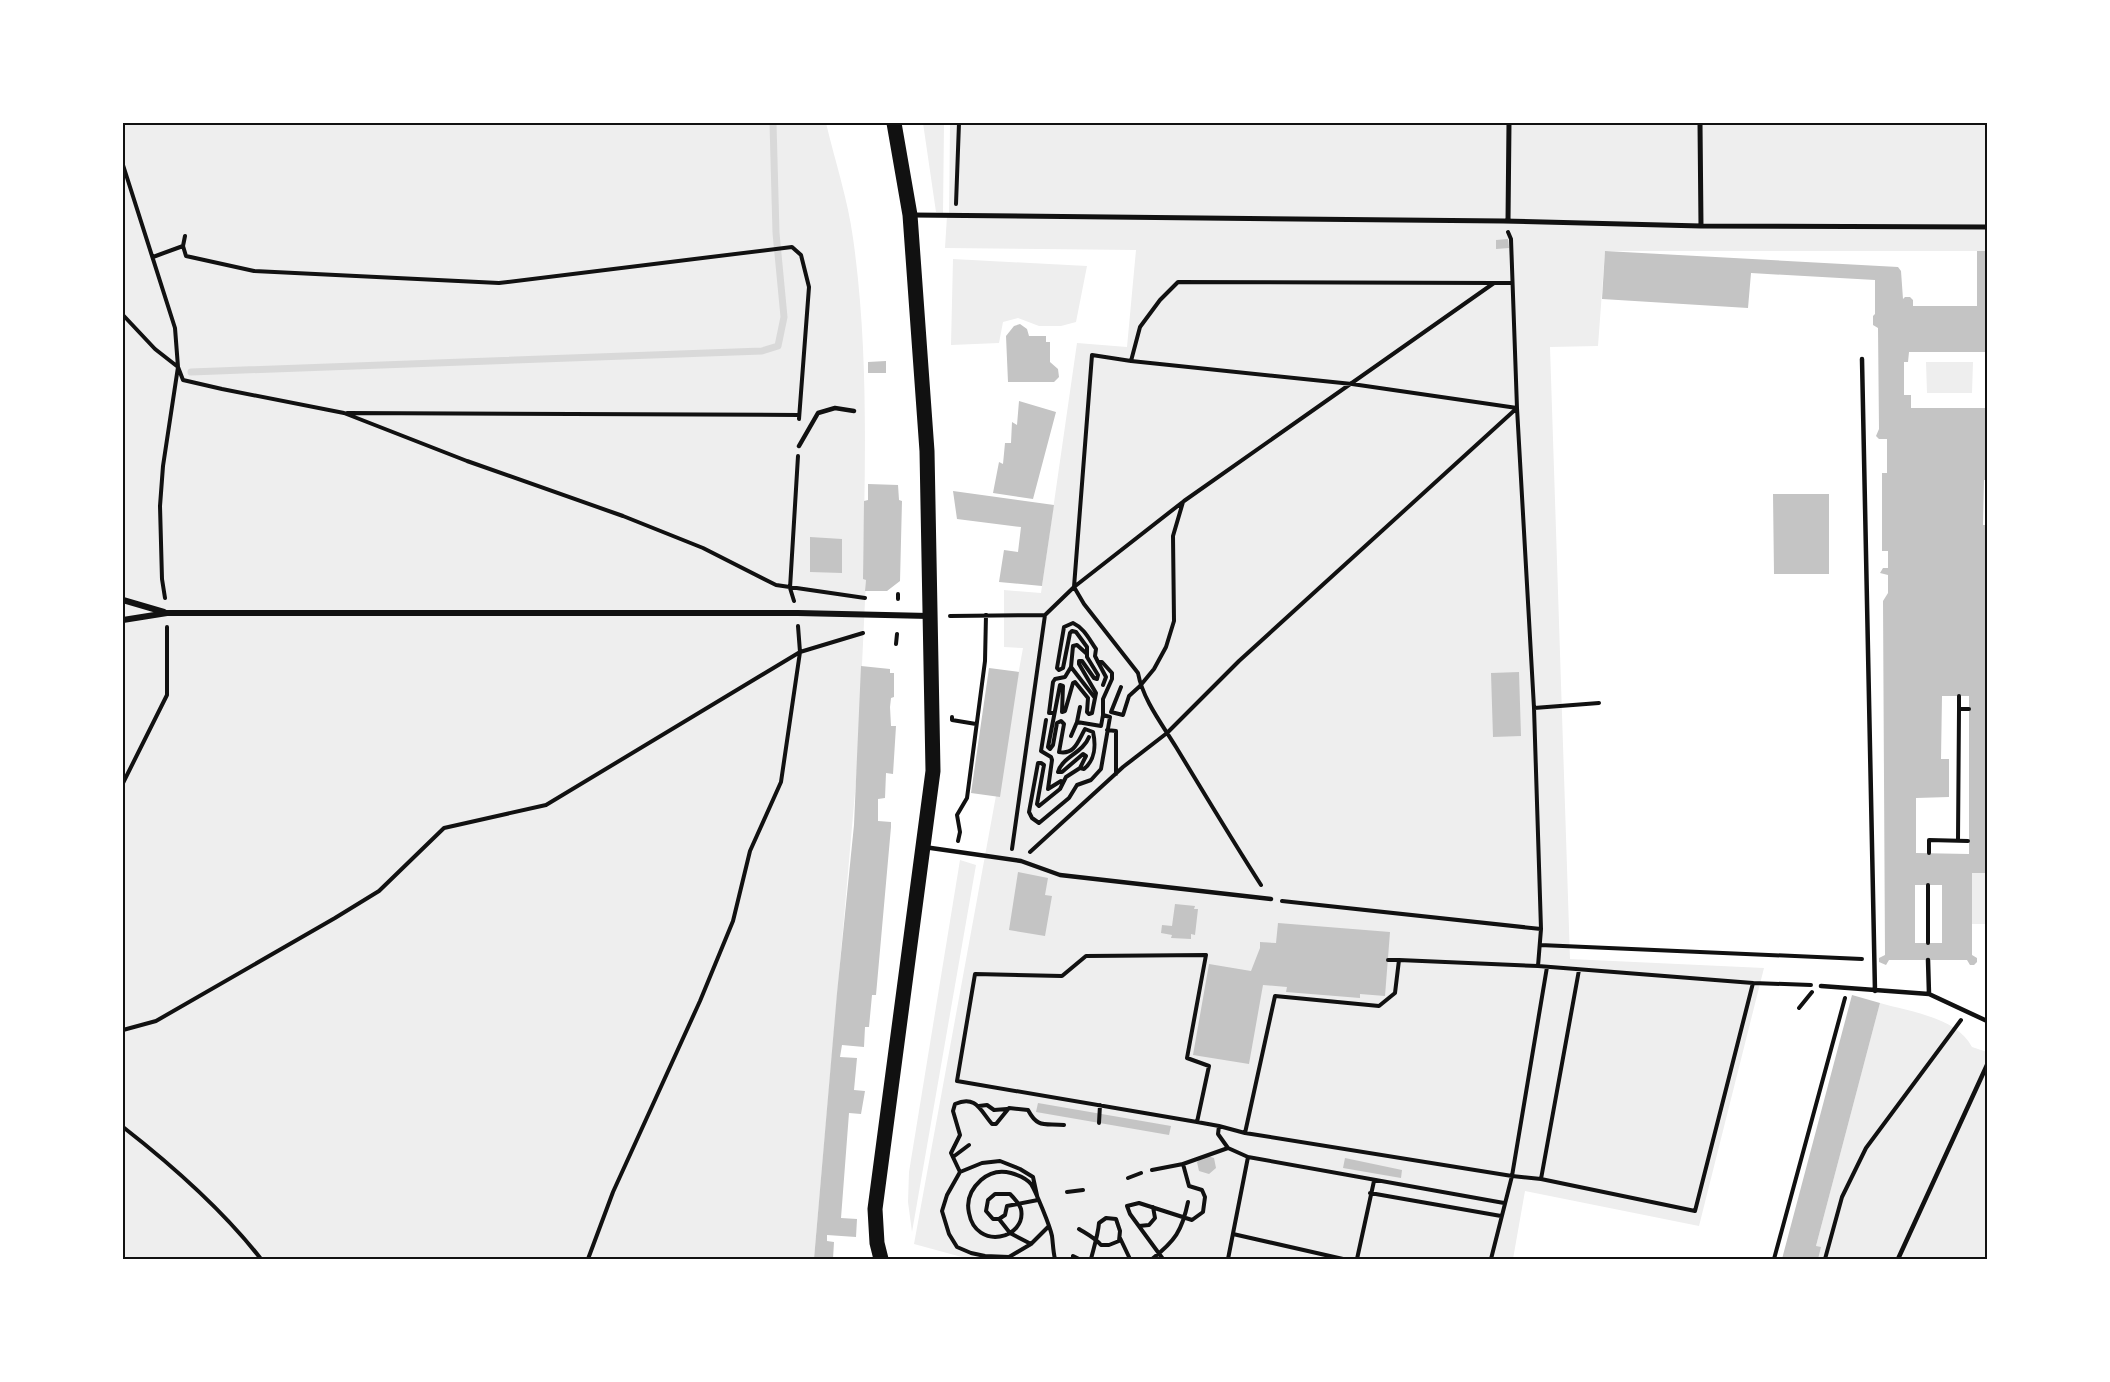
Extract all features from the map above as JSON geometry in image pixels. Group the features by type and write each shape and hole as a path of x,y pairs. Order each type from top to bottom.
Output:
{"main road":[{"path":"881,1259 877,1244 874,1209 933,771 927,451 910,215 894,123"}],"street":[{"path":"1508,221 1509,123"},
{"path":"1700,123 1701,226"},
{"path":"910,215 1508,221 1701,226 1987,227"},
{"path":"123,600 167,613"},
{"path":"123,620 167,613 798,613 931,616"}],"lane":[{"path":"1862,359 1875,991"},
{"path":"798,446 818,413 835,408 854,411"},
{"path":"924,847 1021,861 1060,875 1271,899"},
{"path":"1928,960 1929,994"},
{"path":"1821,986 1929,994 1987,1021"},
{"path":"1898,1259 1987,1065"}],"path":[{"path":"956,217 958,123"},
{"path":"123,165 175,328 178,367 163,466 160,506 162,579 167,613 167,695 123,783"},
{"path":"184,236 183,246 186,256 254,271 499,283 792,247"},
{"path":"153,257 183,246"},
{"path":"1510,253 1534,708 1540,929 1538,966"},
{"path":"1131,361 1140,327 1160,300 1178,282 1512,283"},
{"path":"1011,859 1045,615 1074,587 1184,501 1494,282"},
{"path":"123,315 155,349 178,367 183,380 344,413 467,461 623,516 683,540 776,585 865,598"},
{"path":"1517,408 1352,384 1092,355 1074,587 1084,604 1137,674 1140,686 1167,733 1271,899 1540,929"},
{"path":"1021,861 1116,774 1167,733 1239,662 1517,408"},
{"path":"344,413 799,415"},
{"path":"1103,715 1123,715 1129,696 1154,669 1166,647 1174,621 1173,536 1184,501"},
{"path":"588,1259 613,1192 700,1001 733,921 750,850 781,782 800,652 798,613"},
{"path":"956,851 960,832 957,814 967,798 985,661 986,615"},
{"path":"950,616 1045,615"},
{"path":"1087,654 1087,647 1076,632 1072,631 1063,668 1059,670 1057,668 1064,627 1068,624 1078,625 1096,649 1095,656 1106,677 1103,685"},
{"path":"123,1030 156,1021 379,891 444,828 546,805 800,652 863,633"},
{"path":"896,644 897,634"},
{"path":"1053,713 1049,713 1053,682 1055,679 1065,677 1071,668 1073,646 1077,645 1087,654 1098,675 1094,678 1082,661 1079,661 1096,693 1092,713 1087,712 1088,698 1075,682 1065,711 1062,712"},
{"path":"1077,722 1101,726 1103,699 1112,679 1112,673 1102,662 1098,662"},
{"path":"1071,668 1095,698"},
{"path":"1061,721 1057,723 1053,745 1050,749 1048,747 1053,713 1060,685 1063,686 1061,721 1064,724 1059,752 1061,754 1075,748 1085,729 1094,732 1093,758 1084,769 1080,768"},
{"path":"1089,737 1082,749 1059,767 1058,772 1062,772 1083,754 1086,759 1080,768 1066,777 1054,795 1039,806 1037,804 1044,765 1041,762 1038,763 1029,812 1032,818 1039,823 1069,798 1077,785 1091,780 1101,770 1107,730 1121,687"},
{"path":"1958,841 1959,696"},
{"path":"1534,708 1599,704"},
{"path":"1071,736 1080,707"},
{"path":"1959,709 1969,709"},
{"path":"952,720 976,724"},
{"path":"1046,720 1041,751 1051,757 1048,789 1058,782 1063,783"},
{"path":"1107,730 1116,731 1116,774"},
{"path":"1043,768 1051,766"},
{"path":"1929,854 1929,840 1968,841"},
{"path":"1928,885 1928,943"},
{"path":"1540,945 1875,959"},
{"path":"1197,1122 1209,1065 1187,1058 1206,955 1086,956 1062,976 975,974 957,1081 1245,1132 1541,1179 1695,1211 1752,983"},
{"path":"1388,960 1538,966 1752,983 1818,985 1799,1008"},
{"path":"1245,1132 1275,996 1379,1006 1395,993 1399,960"},
{"path":"1491,1259 1512,1176 1547,967"},
{"path":"1541,1179 1579,970"},
{"path":"1774,1259 1847,988"},
{"path":"1825,1259 1842,1197 1866,1148 1967,1011"},
{"path":"960,1172 951,1153 960,1135 953,1111 955,1104 972,1102 980,1106 992,1124 996,1124 1009,1108"},
{"path":"980,1106 987,1105 994,1110 1009,1108 1028,1110 1034,1121 1043,1125 1064,1125"},
{"path":"1099,1123 1100,1106"},
{"path":"1219,1126 1218,1134 1228,1148 1248,1157 1504,1203"},
{"path":"123,1127 155,1152 234,1225 261,1259"},
{"path":"953,1157 969,1145"},
{"path":"1152,1170 1183,1164 1228,1148"},
{"path":"1228,1259 1248,1157"},
{"path":"1038,1200 1033,1177 1000,1161 982,1163 960,1172 947,1195 942,1211 949,1234 957,1247 978,1254 1009,1257 1031,1244 1048,1227"},
{"path":"1163,1259 1139,1226 1128,1206 1139,1203 1192,1220 1203,1212 1205,1197 1202,1190 1188,1186 1183,1164"},
{"path":"1038,1200 1018,1204 1007,1206 1005,1215 999,1219 993,1219 986,1212 988,1200 995,1194 1010,1194 1018,1204 1021,1210 1018,1223 1010,1233 995,1239 983,1235 974,1228 968,1207 970,1194 975,1185 987,1176 1004,1171 1020,1176 1030,1184 1038,1200 1052,1236 1055,1259"},
{"path":"1128,1178 1141,1173"},
{"path":"1357,1259 1374,1181"},
{"path":"1067,1192 1083,1190"},
{"path":"1370,1193 1501,1216"},
{"path":"1152,1259 1167,1248 1183,1226 1188,1202"},
{"path":"1139,1226 1149,1225 1155,1218 1152,1206"},
{"path":"1091,1259 1099,1223 1106,1218 1116,1219 1119,1238 1130,1259"},
{"path":"999,1219 1010,1233 1031,1244"},
{"path":"1079,1229 1101,1245 1109,1245 1119,1241 1119,1238"},
{"path":"1233,1234 1343,1259"},
{"path":"1072,1256 1079,1259"}],"shaded area":[{"path":"123,123 826,123 848,209 862,322 865,450 863,578 866,580 857,770 814,1259 123,1259"},
{"path":"923,123 944,123 943,213 936,212"},
{"path":"950,123 1987,123 1987,251 1605,251 1598,346 1550,347 1570,959 1764,968 1699,1226 1525,1191 1513,1259 969,1259 914,1244 1023,648 1004,647 1004,590 1041,593 1077,343 1127,347 1136,250 945,248 947,216 949,218"},
{"path":"953,259 1087,266 1076,322 1061,326 1039,326 1018,318 1003,322 999,343 951,345"},
{"path":"1926,362 1973,362 1972,393 1927,393"},
{"path":"960,860 976,865 912,1232 908,1202 909,1172"},
{"path":"1972,873 1987,873 1987,924 1972,924"},
{"path":"1880,1003 1944,1022 1965,1037 1972,1047 1987,1052 1987,1259 1818,1259 1816,1246"}],"building":[{"path":"1508,239 1509,248 1496,249 1496,240"},
{"path":"1605,251 1898,267 1901,271 1903,299 1910,297 1913,300 1913,306 1977,306 1977,251 1987,251 1987,352 1909,352 1908,362 1904,362 1904,395 1911,395 1911,408 1987,408 1987,480 1984,480 1983,525 1987,525 1987,873 1972,873 1972,955 1977,958 1974,965 1970,965 1967,960 1889,960 1886,965 1879,962 1879,958 1885,955 1883,601 1888,593 1888,575 1880,573 1883,568 1888,568 1888,551 1882,551 1882,473 1887,473 1887,439 1879,439 1876,436 1879,429 1878,328 1873,325 1875,280 1751,273 1748,308 1602,299","holes":["1942,696 1969,696 1969,854 1916,853 1916,798 1949,797 1949,759 1941,759","1915,885 1942,885 1942,943 1915,943"]},
{"path":"1020,324 1027,329 1029,336 1046,336 1046,342 1050,342 1050,362 1058,369 1059,377 1054,382 1008,382 1006,336 1014,326"},
{"path":"886,361 886,373 868,373 868,362"},
{"path":"1019,401 1056,412 1033,499 993,493 999,462 1003,464 1005,443 1011,443 1012,422 1017,425"},
{"path":"868,484 898,485 899,500 902,501 900,581 887,591 865,591 866,580 863,579 864,501 868,500"},
{"path":"953,491 1054,505 1042,586 999,582 1004,550 1018,552 1021,527 957,519"},
{"path":"1773,494 1829,494 1829,574 1774,574"},
{"path":"810,537 842,539 842,573 810,572"},
{"path":"861,666 890,669 890,673 894,673 894,697 891,698 890,707 891,726 896,726 893,774 886,773 885,798 878,799 878,821 891,822 891,827 876,995 872,995 869,1027 865,1027 864,1047 842,1045 840,1057 857,1058 854,1090 865,1091 861,1114 849,1113 841,1218 857,1219 856,1237 827,1235 827,1241 834,1242 833,1259 814,1259 854,825"},
{"path":"989,668 1019,672 1000,797 971,793"},
{"path":"1519,672 1521,736 1493,737 1491,673"},
{"path":"1018,872 1048,878 1045,895 1052,896 1045,936 1009,930"},
{"path":"1175,904 1195,906 1194,909 1198,909 1195,935 1191,934 1191,939 1171,938 1172,935 1161,933 1162,925 1172,926"},
{"path":"1278,923 1390,932 1385,996 1360,994 1360,998 1286,992 1287,987 1263,985 1249,1064 1193,1055 1209,964 1251,971 1260,942 1276,943"},
{"path":"1852,995 1880,1003 1816,1246 1821,1247 1818,1259 1782,1259"},
{"path":"1038,1103 1171,1126 1169,1135 1036,1112"},
{"path":"1204,1155 1214,1158 1216,1168 1209,1174 1199,1171 1197,1162"},
{"path":"1345,1158 1402,1170 1401,1178 1343,1168"}],"waterway":[{"path":"191,372 762,351 778,346 784,317 776,233 773,123"}]}
